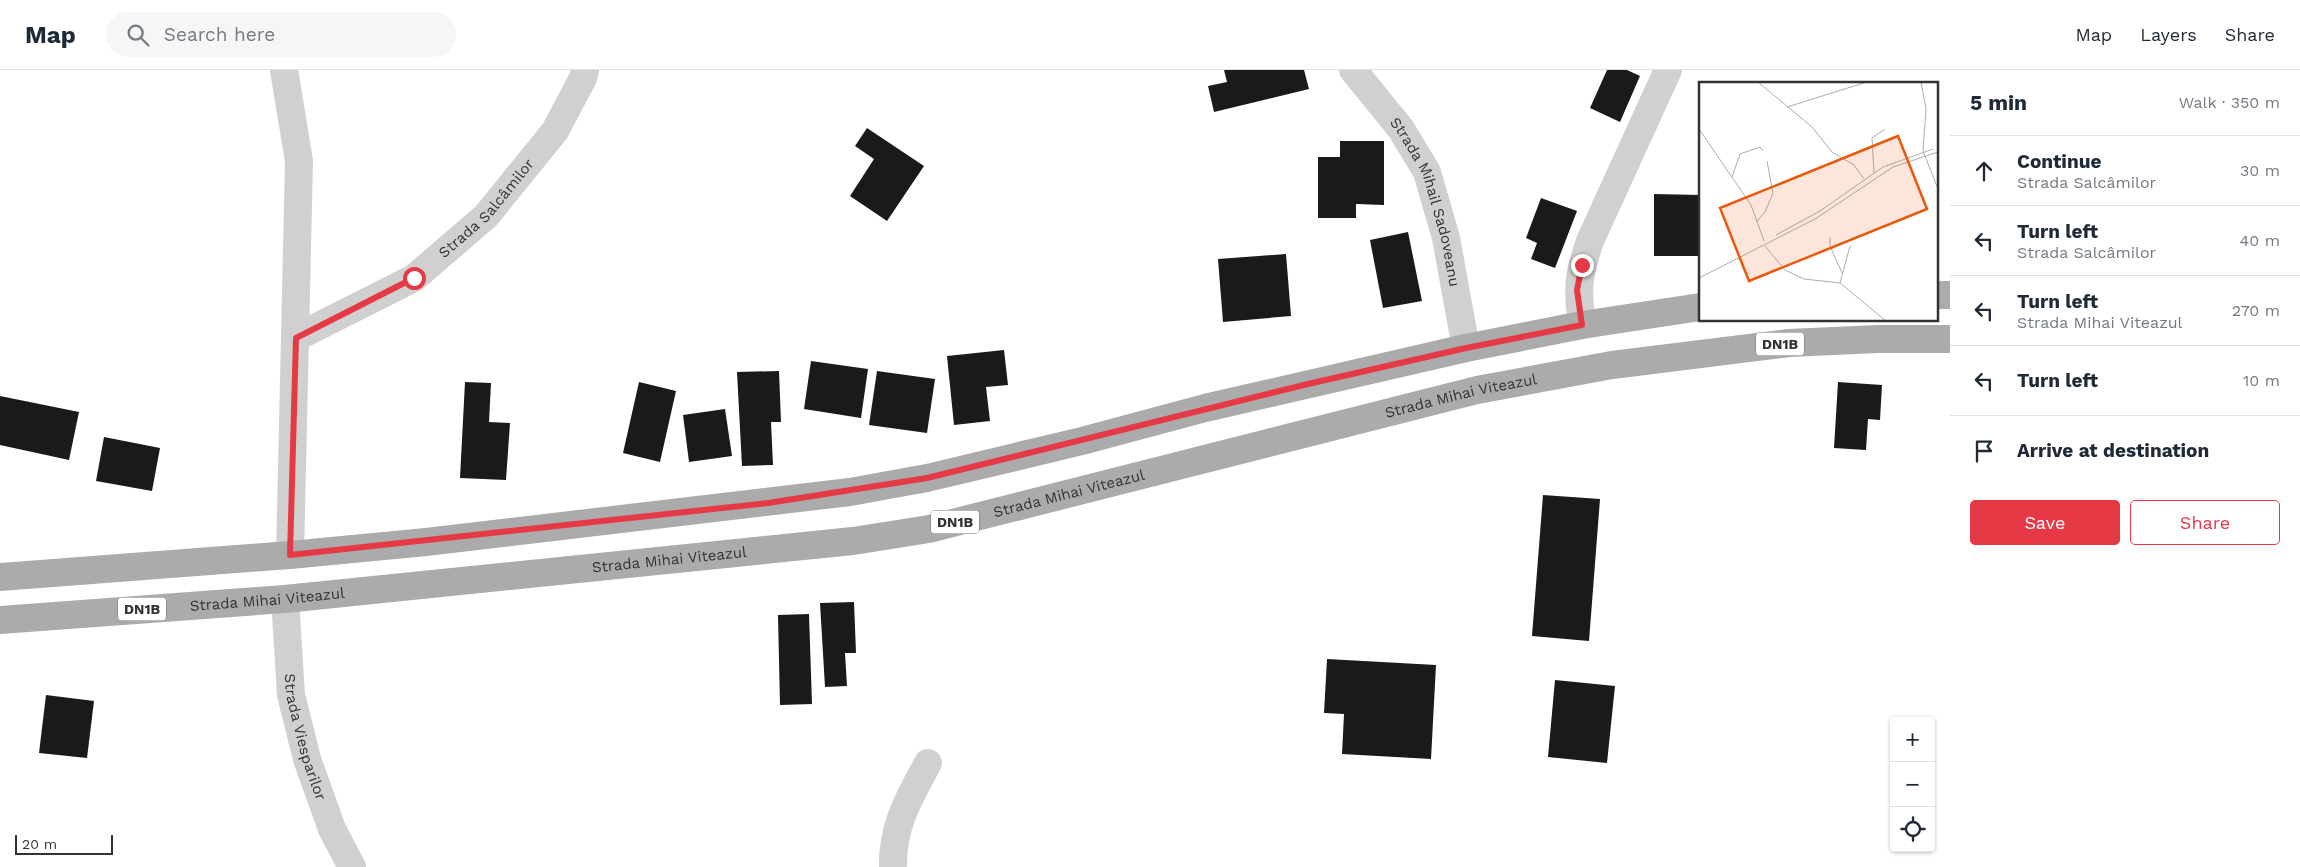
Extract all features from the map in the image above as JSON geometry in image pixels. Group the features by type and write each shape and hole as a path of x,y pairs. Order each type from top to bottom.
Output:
{"main road":[{"path":"0,576 290,555 768,503 918,480 1082,441 1205,408 1466,348 1582,325 1699,307"},
{"name":"Strada Mihai Viteazul","path":"0,620 285,599 853,542 929,529 1477,390 1612,365 1780,344 1878,339 1950,339"}],"street":[{"path":"284,70 299,161 290,555"},
{"name":"Strada Salcâmilor","path":"296,338 414,278 486,216 555,131 583,78 585,70"},
{"name":"Strada Mihail Sadoveanu","path":"1353,70 1401,129 1427,172 1446,238 1466,348"},
{"path":"1582,325 1577,290 1582,265 1590,241 1668,70"},
{"name":"Strada Viesparilor","path":"285,599 293,704 307,759 332,829 352,867"},
{"path":"893,867 893,846 903,808 928,763"}],"building":[{"path":"1224,70 1304,70 1309,89 1214,112 1208,86 1227,82"},
{"path":"1607,70 1627,70 1640,76 1620,122 1590,108"},
{"path":"867,128 924,166 887,221 850,196 874,159 855,146"},
{"path":"1340,141 1384,141 1384,205 1356,204 1356,218 1318,218 1318,157 1340,157"},
{"path":"1654,194 1699,195 1699,256 1654,256"},
{"path":"1541,198 1577,211 1555,268 1531,259 1537,243 1526,238"},
{"path":"1408,232 1422,301 1383,308 1370,240"},
{"path":"1286,254 1291,316 1223,322 1218,259"},
{"path":"1004,350 1008,385 986,387 990,421 954,425 947,356"},
{"path":"811,361 868,369 861,418 804,409"},
{"path":"779,371 781,422 771,422 773,465 742,466 737,372"},
{"path":"877,371 935,379 927,433 869,425"},
{"path":"465,382 491,383 489,422 510,423 506,480 460,478"},
{"path":"639,382 676,391 660,462 623,453"},
{"path":"1838,382 1882,385 1880,420 1868,419 1866,450 1834,448"},
{"path":"0,396 79,412 69,460 0,445"},
{"path":"725,409 732,456 689,462 683,415"},
{"path":"104,437 160,448 152,491 96,481"},
{"path":"1543,495 1600,499 1589,641 1532,636"},
{"path":"854,602 856,653 845,653 847,686 825,687 820,603"},
{"path":"809,614 812,704 780,705 778,615"},
{"path":"1327,659 1436,665 1431,759 1342,754 1344,714 1324,713"},
{"path":"1555,680 1615,686 1607,763 1548,757"},
{"path":"46,695 94,701 87,758 39,753"}],"route":[{"path":"414,278 296,338 290,555 426,542 768,503 850,492 927,478 1082,441 1205,408 1466,348 1582,325 1577,290 1582,265"}]}
